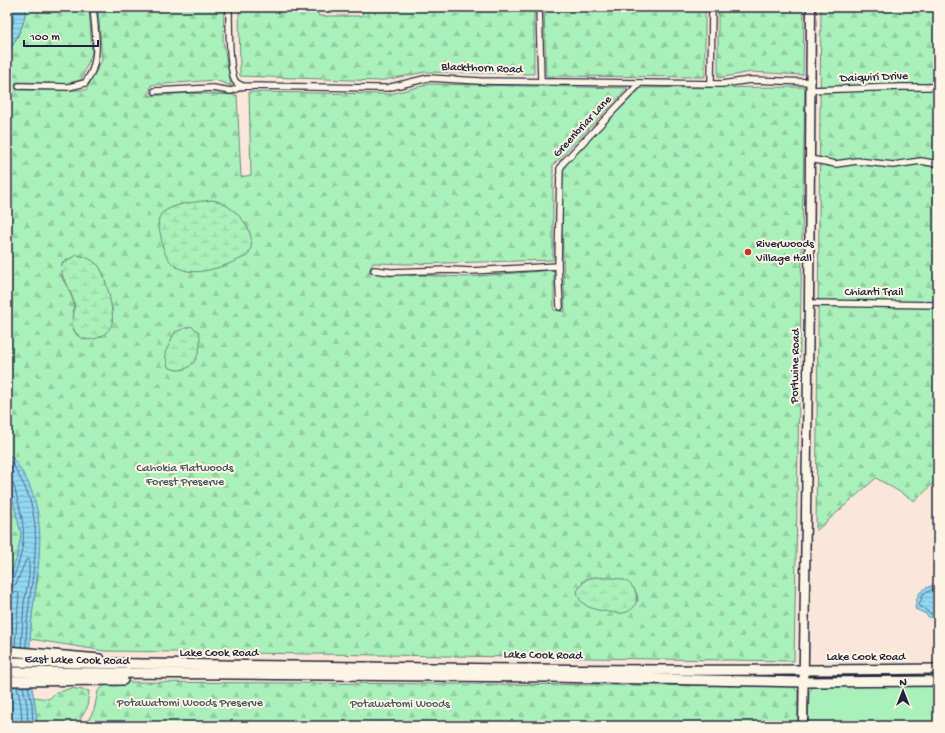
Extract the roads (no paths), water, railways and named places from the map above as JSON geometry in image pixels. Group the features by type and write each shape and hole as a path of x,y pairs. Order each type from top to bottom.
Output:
{"main road":[{"path":"7,651 35,658 137,662 147,670 133,680 35,676 7,681"},
{"name":"East Lake Cook Road","path":"7,662 35,658"},
{"name":"Lake Cook Road","path":"147,670 938,669"},
{"name":"Lake Cook Road","path":"147,670 804,682 938,681"},
{"name":"East Lake Cook Road","path":"7,672 35,676"}],"street":[{"path":"19,86 81,86 87,80 96,57 93,7"},
{"path":"230,7 229,34 232,70 235,80 243,86"},
{"path":"540,7 541,82"},
{"path":"712,7 712,83"},
{"name":"Portwine Road","path":"803,726 809,303 811,7"},
{"name":"Blackthorn Road","path":"155,90 213,88 231,91 243,86 387,88 428,78 541,82 732,84 750,80 811,86"},
{"name":"Greenbriar Lane","path":"560,307 558,266 560,169 563,163 640,83"},
{"name":"Daiquiri Drive","path":"811,86 938,87"},
{"path":"810,159 836,164 857,160 893,165 921,161 938,164"},
{"path":"374,270 391,272 449,270 471,271 558,266"},
{"name":"Chianti Trail","path":"809,303 938,305"}],"water":[{"path":"7,7 25,7 25,13 20,31 7,54 7,34 11,29 14,20 13,12"},
{"path":"7,454 15,461 24,475 33,495 38,516 40,537 39,558 30,645 31,677 37,726 7,726 7,584 17,557 21,534 9,484 7,482"},
{"path":"938,583 938,620 915,609 917,597 921,591"}],"place":[{"name":"Riverwoods Village Hall","path":"748,252"}],"park label":[{"name":"Cahokia Flatwoods Forest Preserve","path":"185,476"},
{"name":"Potawatomi Woods Preserve","path":"190,704"},
{"name":"Potawatomi Woods","path":"400,705"}]}
